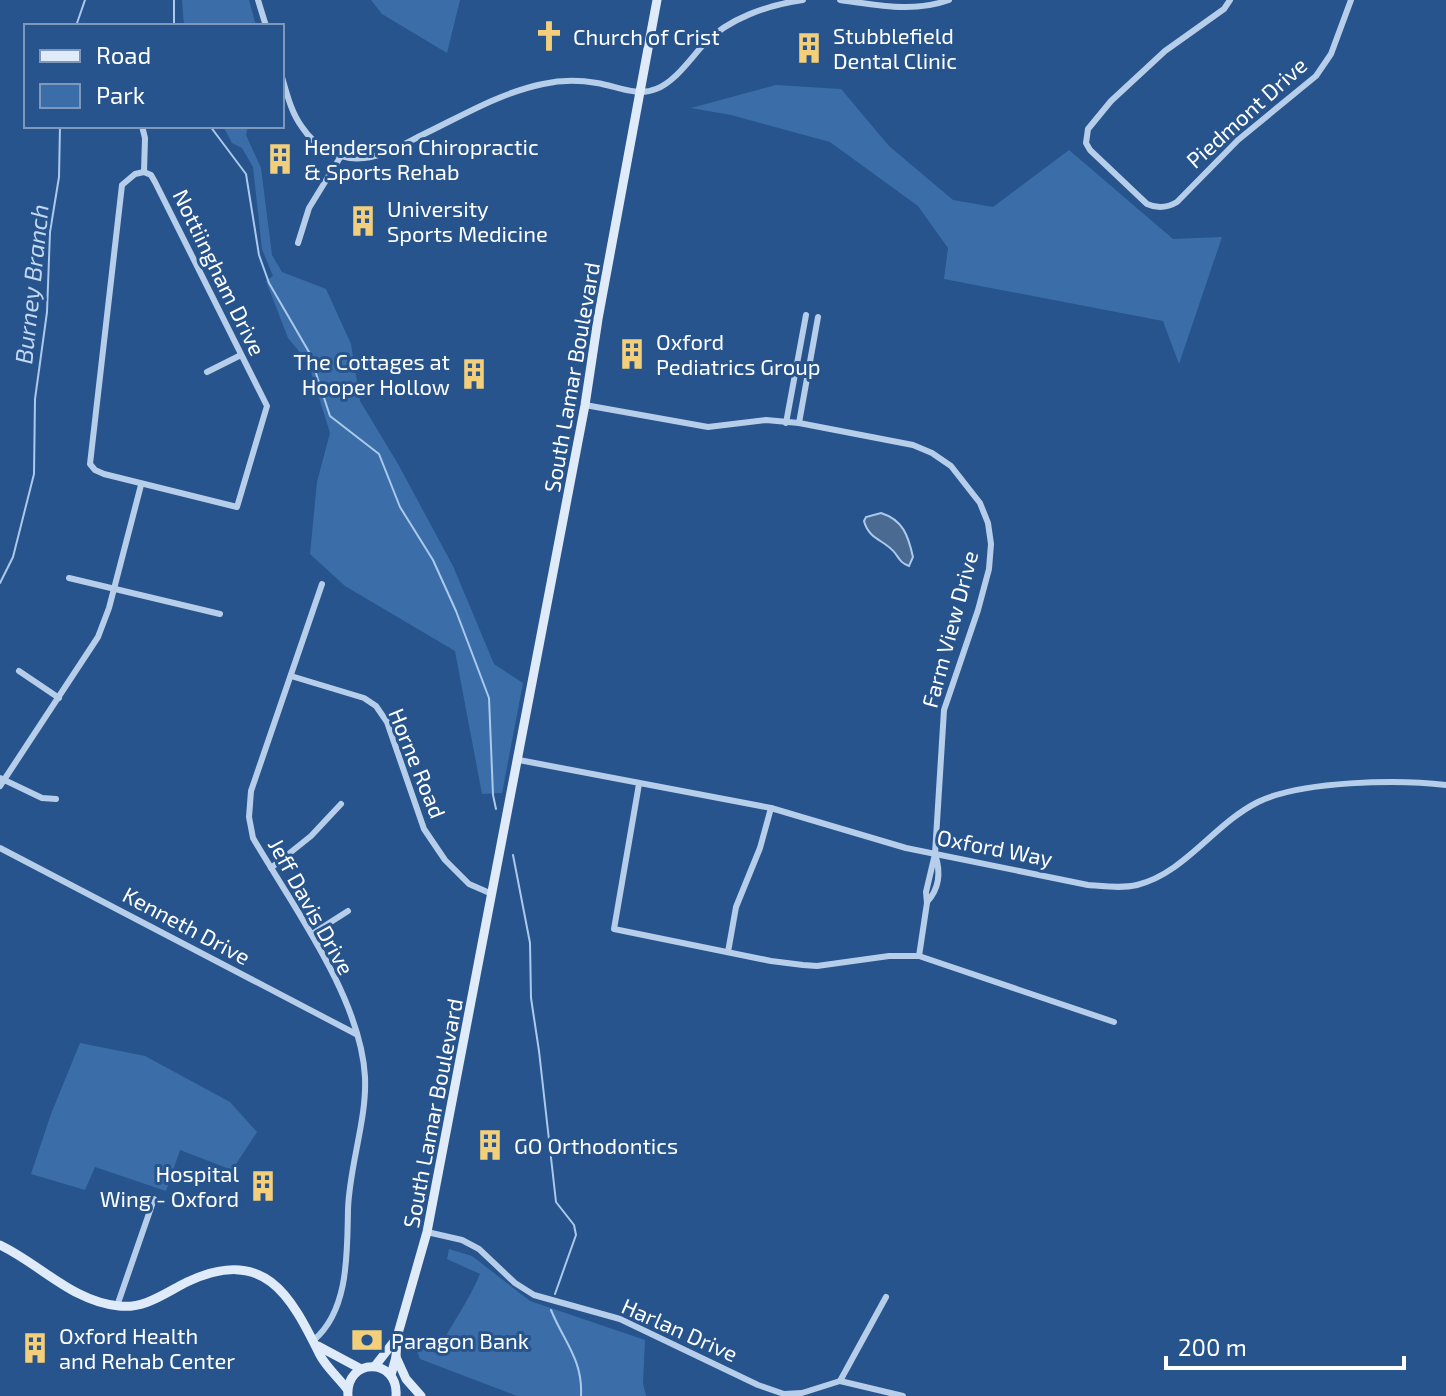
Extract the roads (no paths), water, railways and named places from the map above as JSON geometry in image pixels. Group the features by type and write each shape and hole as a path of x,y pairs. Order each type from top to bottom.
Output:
{"street":[{"path":"258,0 265,24"},
{"name":"South Lamar Boulevard","path":"391,1375 397,1337 427,1232 519,760 657,0"},
{"path":"284,83 293,112 302,129 315,143 341,156 363,159 384,154 511,92 553,82 595,82 640,92 654,90 665,85 708,40 750,13 803,0"},
{"path":"840,0 897,8 917,8 949,0"},
{"name":"Piedmont Drive","path":"1230,0 1224,9 1165,51 1134,78 1111,101 1086,135 1090,150 1147,204 1165,207 1177,202 1238,140 1316,76 1331,54 1351,0"},
{"path":"142,128 144,172"},
{"path":"298,243 309,208 341,156"},
{"name":"Nottiingham Drive","path":"144,172 151,175 241,355 267,406 237,507 141,485 95,470 90,464 122,185 135,174 144,172"},
{"path":"786,423 806,315"},
{"path":"799,423 818,317"},
{"path":"207,372 241,355"},
{"name":"Farm View Drive","path":"585,405 708,427 766,420 799,423 913,445 951,466 980,503 988,523 991,544 989,569 944,710 935,854 926,892 919,956"},
{"path":"56,799 42,798 1,782 98,637 141,485"},
{"path":"69,578 220,614"},
{"name":"Jeff Davis Drive","path":"316,1343 331,1322 348,1258 348,1204 365,1081 363,1058 321,950 253,838 249,817 251,791 322,584"},
{"path":"19,671 59,698"},
{"name":"Horne Road","path":"291,676 364,698 376,706 387,722 424,829 445,860 469,884 492,894"},
{"name":"Oxford Way","path":"519,760 771,808 906,848 1088,885 1115,887 1158,878 1214,831 1260,801 1286,793 1363,784 1421,782 1446,785"},
{"path":"639,784 614,929 771,961 817,966 889,956 919,956 1114,1022"},
{"path":"271,868 311,836 341,804"},
{"path":"728,952 736,907 760,848 771,808"},
{"name":"Kenneth Drive","path":"0,848 356,1034"},
{"path":"312,934 348,911"},
{"path":"117,1306 154,1199"},
{"name":"Harlan Drive","path":"427,1232 462,1240 479,1249 515,1283 534,1295 620,1319 672,1341 758,1385 784,1394 802,1393 840,1381"},
{"path":"0,1245 71,1290 117,1306 146,1304 203,1274 225,1269 258,1275 285,1293 316,1343 320,1356 347,1392"},
{"path":"886,1297 840,1381 903,1396"},
{"name":"South Lamar Boulevard","path":"375,1366 397,1337"},
{"path":"316,1343 361,1369"},
{"path":"396,1357 406,1379 421,1396"},
{"path":"347,1392 354,1374 375,1366 391,1375 398,1395"}],"waterway":[{"name":"Burney Branch","path":"77,24 85,0"},
{"path":"174,0 174,24"},
{"name":"Burney Branch","path":"0,583 13,557 34,474 35,399 47,312 50,232 59,177 60,128"},
{"path":"212,128 246,174 259,255 269,283 309,352 330,416 379,454 400,507 433,560 456,611 489,698 496,809"},
{"path":"513,855 530,943 531,998 556,1202 574,1225 576,1235 555,1294"},
{"path":"551,1310 576,1361 581,1396"}],"place":[{"name":"Church of Crist","path":"549,36"},
{"name":"Stubblefield Dental Clinic","path":"809,48"},
{"name":"Henderson Chiropractic & Sports Rehab","path":"280,159"},
{"name":"University Sports Medicine","path":"363,221"},
{"name":"Oxford Pediatrics Group","path":"632,354"},
{"name":"The Cottages at Hooper Hollow","path":"474,374"},
{"name":"GO Orthodontics","path":"490,1145"},
{"name":"Hospital Wing - Oxford","path":"263,1186"},
{"name":"Paragon Bank","path":"367,1340"},
{"name":"Oxford Health and Rehab Center","path":"35,1348"}]}
